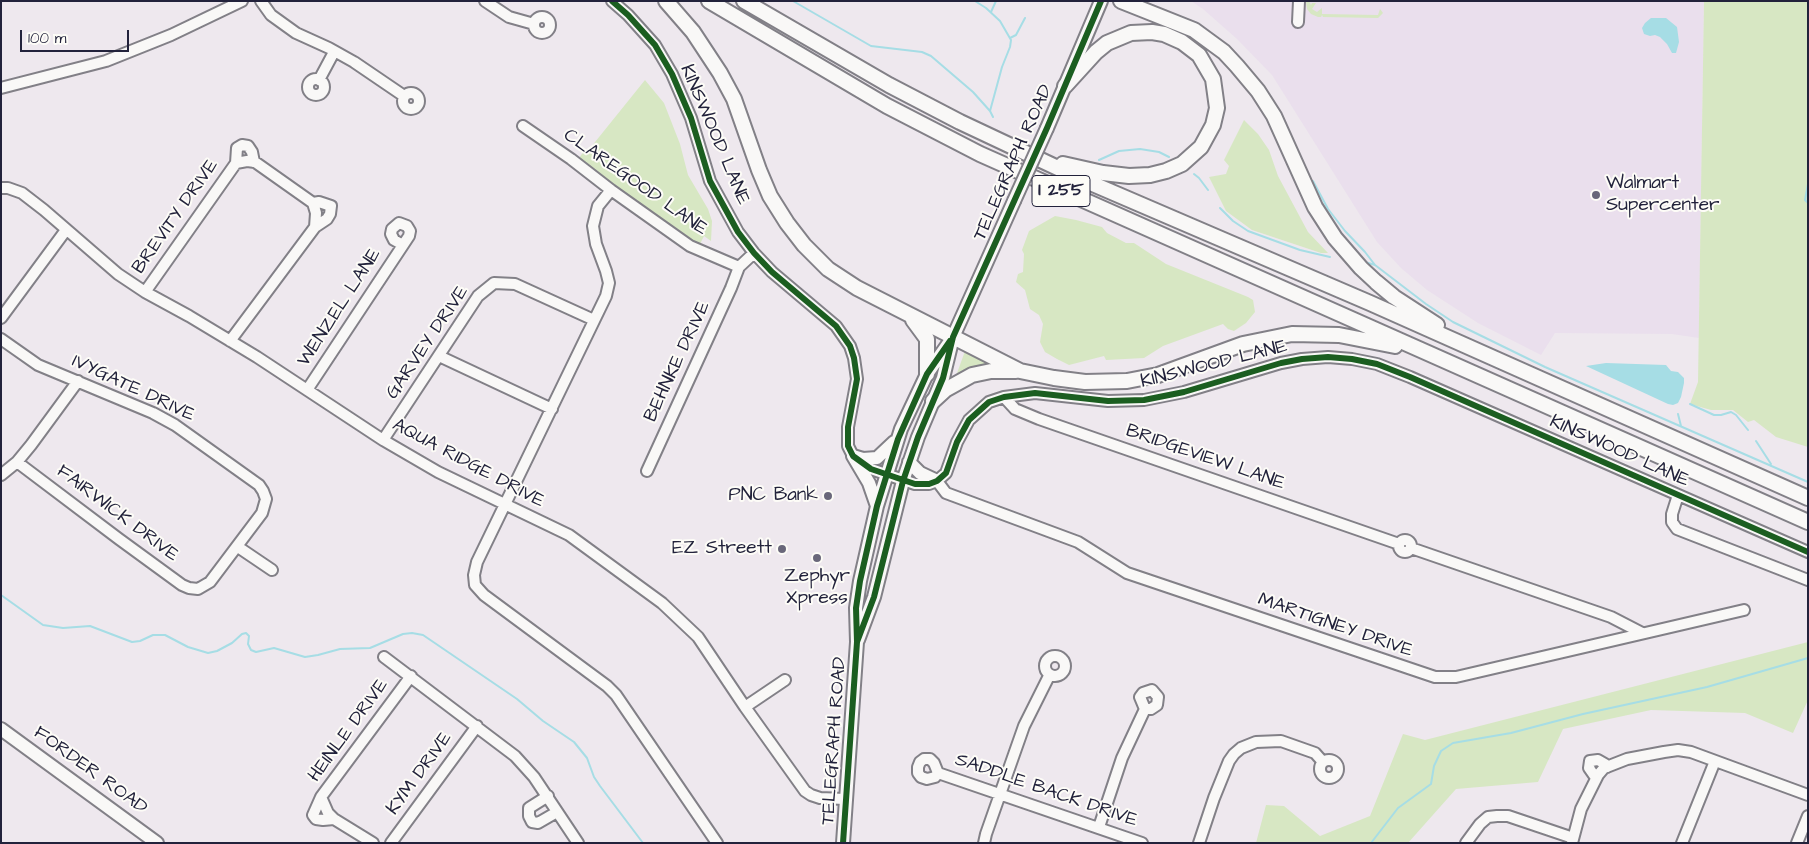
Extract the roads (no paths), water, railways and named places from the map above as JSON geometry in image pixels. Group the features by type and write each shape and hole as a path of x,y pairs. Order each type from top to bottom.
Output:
{"highway":[{"path":"666,1 693,32 720,73 741,116 764,182 779,212 795,234 823,264 876,300 1020,371"},
{"name":"I 255","path":"709,1 887,106 980,154 1808,522"},
{"name":"I 255","path":"744,1 889,85 960,122 1038,159 1478,351 1808,498"},
{"path":"1121,1 1194,30 1224,52 1247,77 1267,104 1282,130 1315,206 1335,238 1362,268 1394,297 1478,351"},
{"path":"1138,1 1150,12"},
{"path":"1038,159 1117,175 1129,176 1158,173 1182,164 1196,153 1210,132 1216,115 1215,88 1205,63 1192,49 1164,34 1141,32 1115,39 1096,52 1065,86"},
{"path":"909,315 927,339 927,374"},
{"path":"934,400 945,390 972,375 991,371 1020,371 1085,382 1127,381 1158,375 1257,341 1280,336 1304,334 1353,336 1428,354"}],"main road":[{"name":"TELEGRAPH ROAD","path":"857,642 874,597 903,481 943,378 953,337 1047,128 1101,1"},
{"name":"TELEGRAPH ROAD","path":"842,843 857,642 857,594 877,506 898,439 927,374 953,337"},
{"path":"853,456 863,459 877,458 898,439"},
{"path":"853,456 869,483 877,506"},
{"path":"909,462 920,472 937,481"},
{"name":"FORDER ROAD","path":"1,729 157,843"}],"street":[{"path":"1,88 106,61 171,35 242,1"},
{"path":"261,1 271,15 296,33 354,62 404,96"},
{"path":"485,1 509,17 534,24"},
{"name":"KINSWOOD LANE","path":"612,1 628,15 655,45 672,74 691,118 710,181 734,224 754,253 786,284 827,317 845,336 854,358 857,379 847,438 848,446 853,456"},
{"path":"1298,22 1299,1"},
{"path":"319,80 334,52"},
{"name":"CLAREGOOD LANE","path":"523,126 690,246 739,266"},
{"name":"BREVITY DRIVE","path":"145,292 236,163 237,148 242,145 248,146 252,152 254,162"},
{"name":"BREVITY DRIVE","path":"236,163 254,162 313,203 326,203 331,206 327,219 314,227"},
{"name":"AQUA RIDGE DRIVE","path":"1,188 8,188 22,193 118,274 145,292 230,341 383,440 438,472 569,535 662,603 698,637 745,707 805,790 812,796 820,798 845,799"},
{"path":"611,190 598,206 594,218 593,233 606,271 608,283 606,296 477,562 474,575 475,585 484,595 607,686 616,695 717,843"},
{"path":"230,341 314,227 316,213 313,203"},
{"path":"1,318 66,230"},
{"name":"WENZEL LANE","path":"307,390 402,245"},
{"path":"739,266 754,253"},
{"name":"BEHNKE DRIVE","path":"647,471 723,306 739,266"},
{"name":"GARVEY DRIVE","path":"383,440 478,296 494,283 515,284 594,320"},
{"name":"IVYGATE DRIVE","path":"1,339 38,365 153,413 175,425 258,485 266,499 262,513 238,547"},
{"path":"439,356 552,409"},
{"name":"KINSWOOD LANE","path":"937,481 946,473 957,442 969,420 982,407 1004,397 1035,393 1108,401 1144,400 1184,392 1281,362 1302,358 1328,357 1377,364 1403,374 1808,552"},
{"path":"1,475 17,462 31,445 78,381"},
{"name":"BRIDGEVIEW LANE","path":"1004,397 1015,409 1039,419 1399,544 1403,540 1407,540 1410,542 1411,548 1610,617 1642,633"},
{"path":"853,456 864,466 903,481 922,485 937,481"},
{"name":"FAIRWICK DRIVE","path":"17,462 182,585 198,589 210,582 238,547"},
{"name":"MARTIGNEY DRIVE","path":"937,481 946,494 1078,542 1127,573 1436,678 1456,677 1744,610"},
{"path":"1678,495 1672,514 1672,522 1677,529 1808,580"},
{"path":"238,547 272,570"},
{"path":"384,657 515,756 548,796 578,843"},
{"name":"HEINLE DRIVE","path":"334,819 321,797 411,676"},
{"path":"984,843 1024,726 1049,676"},
{"path":"745,707 785,680"},
{"path":"1099,827 1122,758 1145,709"},
{"name":"KYM DRIVE","path":"391,843 477,726"},
{"path":"1199,843 1229,761 1241,748 1256,742 1281,741 1315,753 1323,762"},
{"path":"1466,843 1480,824 1488,817 1498,816 1508,816 1573,840 1581,809 1601,772 1627,759 1678,750 1691,752 1808,795"},
{"path":"1682,843 1715,761"},
{"name":"SADDLE BACK DRIVE","path":"938,773 1142,843"},
{"path":"548,796 529,808 529,816 532,822 538,822 557,812"},
{"path":"321,797 313,815 316,819 334,819 373,843"},
{"path":"1801,839 1808,816"}],"water":[{"path":"1651,18 1666,18 1677,27 1679,42 1676,53 1672,53 1660,37 1644,34 1642,28"},
{"path":"1606,363 1666,365 1671,371 1678,372 1684,378 1681,397 1678,403 1668,404 1586,366"}],"waterway":[{"path":"793,1 871,46 922,52 931,56 973,92 990,111"},
{"path":"975,1 1000,21 1011,40 990,111 993,117"},
{"path":"991,12 996,1"},
{"path":"1010,38 1016,35 1025,18"},
{"path":"1099,160 1119,151 1140,149 1159,152 1169,157"},
{"path":"1194,174 1208,190"},
{"path":"1313,181 1328,209 1375,265"},
{"path":"1808,184 1805,200 1808,203"},
{"path":"1220,208 1233,221 1248,231 1300,250 1330,257"},
{"path":"1365,262 1375,265 1453,322 1545,367 1808,482"},
{"path":"1690,404 1714,415 1731,412 1736,415 1748,430"},
{"path":"1678,414 1681,426"},
{"path":"1756,441 1771,464"},
{"path":"1,595 43,625 63,628 90,626 132,642 140,641 153,635 165,635 188,647 208,653 217,651 246,633 249,636 248,644 251,650 256,652 274,648 305,657 340,649 370,648 403,634 423,635 517,699 543,721 574,742 587,758 594,777 600,786 643,843"},
{"path":"1371,843 1398,808 1431,784 1434,766 1441,751 1453,743 1511,733 1583,714 1707,687 1808,658"}],"place":[{"name":"Walmart Supercenter","path":"1596,195"},
{"name":"PNC Bank","path":"828,496"},
{"name":"EZ Streett","path":"782,549"},
{"name":"Zephyr Xpress","path":"817,558"}]}
